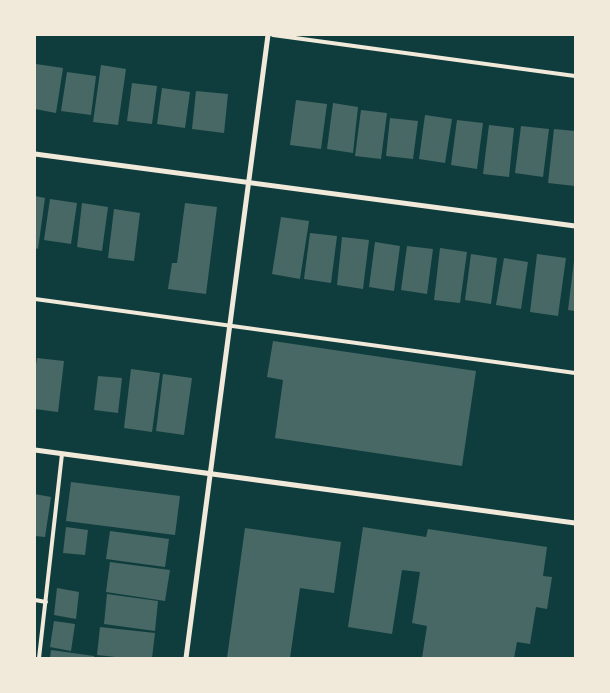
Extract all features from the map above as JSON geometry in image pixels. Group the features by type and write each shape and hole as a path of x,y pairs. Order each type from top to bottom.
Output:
{"street":[{"path":"186,658 268,35"},
{"path":"35,154 575,226"},
{"path":"35,450 575,523"}],"lane":[{"path":"273,35 575,76"},
{"path":"35,299 575,372"},
{"path":"39,658 62,454"},
{"path":"35,600 46,602"}],"building":[{"path":"36,64 63,68 56,113 35,109"},
{"path":"101,65 126,69 118,125 93,122"},
{"path":"67,72 96,76 91,115 61,111"},
{"path":"132,83 157,86 152,124 127,121"},
{"path":"162,88 190,92 185,128 157,124"},
{"path":"196,91 228,94 224,133 192,129"},
{"path":"296,100 327,104 321,149 290,145"},
{"path":"333,103 358,107 353,153 327,149"},
{"path":"361,110 387,113 381,159 355,156"},
{"path":"425,115 452,119 445,163 419,159"},
{"path":"390,118 418,121 413,159 386,156"},
{"path":"457,120 483,123 477,169 451,165"},
{"path":"489,125 514,128 509,177 483,174"},
{"path":"521,126 549,129 543,177 515,173"},
{"path":"554,129 575,131 575,186 548,183"},
{"path":"35,196 45,198 38,249 35,248"},
{"path":"50,199 77,203 71,244 44,240"},
{"path":"82,203 108,207 102,251 77,247"},
{"path":"185,203 217,207 206,294 168,289 172,263 177,263"},
{"path":"114,209 140,213 134,261 108,258"},
{"path":"281,217 309,221 300,279 272,274"},
{"path":"310,233 337,236 331,283 304,279"},
{"path":"342,237 369,240 363,289 337,285"},
{"path":"375,242 400,246 394,291 369,287"},
{"path":"407,246 433,249 427,294 401,290"},
{"path":"440,248 467,252 460,303 434,300"},
{"path":"471,254 497,258 491,304 465,300"},
{"path":"537,254 566,258 558,316 530,312"},
{"path":"504,258 528,262 521,309 496,305"},
{"path":"575,261 575,311 568,310"},
{"path":"273,341 476,371 462,466 275,438 283,380 267,377"},
{"path":"37,358 64,361 58,412 35,409"},
{"path":"131,369 160,373 152,432 124,428"},
{"path":"163,374 192,378 184,435 156,431"},
{"path":"98,376 122,378 118,413 94,410"},
{"path":"71,482 180,496 175,535 66,521"},
{"path":"35,494 51,497 45,537 35,536"},
{"path":"66,527 88,530 85,555 63,553"},
{"path":"363,527 426,537 428,529 547,547 543,576 552,577 547,609 536,607 530,644 517,642 514,658 422,658 427,626 412,623 420,572 402,570 392,634 348,627"},
{"path":"245,528 341,542 334,593 300,588 290,658 227,658"},
{"path":"110,531 169,539 165,567 106,559"},
{"path":"110,562 170,570 165,601 106,592"},
{"path":"57,588 79,592 76,619 54,615"},
{"path":"107,594 158,601 155,631 104,624"},
{"path":"54,621 75,624 71,651 50,647"},
{"path":"100,627 155,633 152,658 97,655"},
{"path":"51,650 94,656 94,658 50,658"}]}
